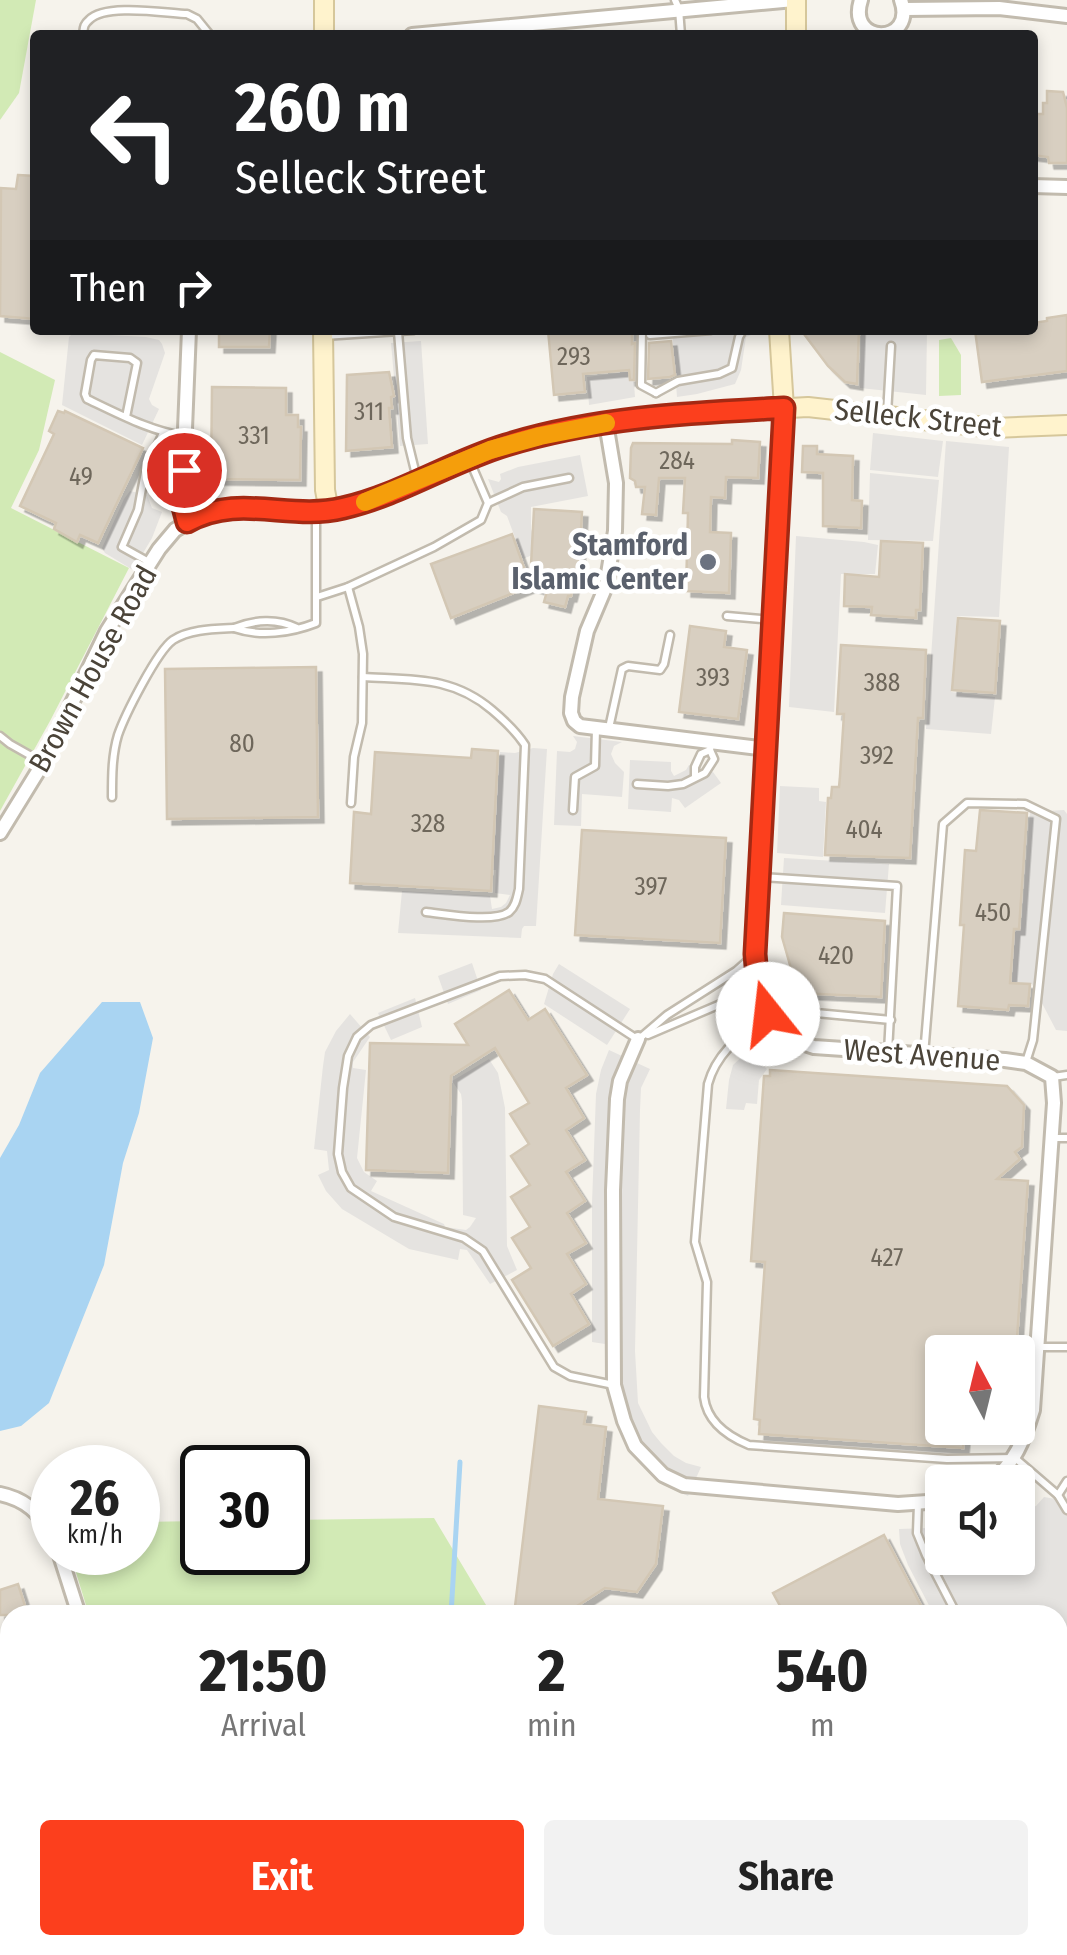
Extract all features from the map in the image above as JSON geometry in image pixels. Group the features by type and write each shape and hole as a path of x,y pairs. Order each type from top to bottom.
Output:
{"street":[{"path":"324,0 324,30"},
{"path":"455,30 677,4 795,0 796,30"},
{"path":"861,0 859,18 869,30"},
{"path":"896,30 901,24 903,5 1029,5 1067,16"},
{"path":"1038,186 1067,187"},
{"path":"187,522 182,503 189,335"},
{"path":"323,335 323,511"},
{"name":"West Avenue","path":"780,335 784,408 755,954 758,988 776,1027 799,1043 1026,1064 1052,1077"},
{"name":"Selleck Street","path":"187,522 230,508 323,511 372,500 512,443 658,415 820,408 1008,428 1067,425"},
{"path":"606,423 616,483 615,531 606,586 587,631 572,697 574,721 580,726 711,747 767,749"},
{"name":"Brown House Road","path":"0,833 42,763 97,649 166,540 187,522"},
{"path":"638,1040 620,1081 613,1190 614,1385 635,1446 663,1475 684,1485 925,1503"},
{"path":"1009,1465 1033,1410 1054,1103 1052,1077"},
{"path":"0,1494 30,1507"},
{"path":"67,1575 77,1605"}],"lane":[{"path":"677,4 680,30"},
{"path":"84,30 89,19 114,10 187,14 198,19 206,30"},
{"path":"398,335 407,438 417,481"},
{"path":"646,335 640,385 656,393"},
{"path":"656,393 678,381 732,368 740,335"},
{"path":"887,416 891,346"},
{"path":"126,417 137,363 112,355 94,355 86,398 126,417 163,432 186,436"},
{"path":"656,393 658,415"},
{"path":"150,563 122,547 138,510 145,472 163,432"},
{"path":"469,458 488,503"},
{"path":"317,596 348,588 434,547 481,520 488,503 523,487 569,478"},
{"path":"112,797 119,734 151,668 172,640 201,630 234,628 248,622 284,621 297,628 316,623 323,511"},
{"path":"348,588 359,626 363,677 362,723 354,757 351,803"},
{"path":"726,616 774,620"},
{"path":"573,810 575,776 595,766 602,729 622,668 660,670 670,635"},
{"path":"363,677 429,680 462,689 502,718 525,745 515,905 508,913 494,917 426,912"},
{"path":"0,736 42,763"},
{"path":"637,784 682,784 704,773 714,758 711,747"},
{"path":"924,1055 943,824 967,803 1026,804 1056,819 1033,1040 1026,1064"},
{"path":"759,877 897,886 888,1052"},
{"path":"638,1040 755,954"},
{"path":"614,1385 570,1376 554,1367 483,1251 464,1238 394,1217 351,1188 338,1154 348,1056 358,1037 371,1025 460,990 500,976 545,978 638,1040"},
{"path":"638,1040 758,988"},
{"path":"816,1013 891,1020"},
{"path":"768,1014 729,1046 712,1070 708,1084 695,1242 706,1282 706,1409 710,1417 732,1438 749,1446 947,1459 1015,1458 1058,1495 1067,1510"},
{"path":"1052,1077 1067,1075"},
{"path":"1052,1138 1067,1138"},
{"path":"1038,1347 1067,1347"},
{"path":"1058,1495 1067,1481"},
{"path":"918,1504 917,1533 953,1605"}],"green space":[{"path":"0,0 36,0 19,93 0,120"},
{"path":"951,338 961,355 961,395 939,396 939,340"},
{"path":"0,352 55,380 39,450 11,508 129,568 0,811"},
{"path":"434,1518 486,1605 86,1605 77,1575 160,1575 160,1522 180,1521 180,1575 310,1575 310,1520"}],"shaded area":[{"path":"672,335 751,335 746,337 735,384 677,397"},
{"path":"861,335 927,335 926,395 860,388"},
{"path":"69,337 146,337 162,344 165,353 149,399 159,409 142,445 62,405"},
{"path":"421,341 428,444 400,446 391,343"},
{"path":"633,371 635,397 589,405 587,377"},
{"path":"873,433 943,441 938,477 870,470"},
{"path":"946,441 1009,447 999,617 957,616 951,692 995,697 991,734 926,729"},
{"path":"580,455 588,496 531,507 531,529 539,552 523,559 488,479 499,482 500,474 518,467"},
{"path":"870,473 939,480 933,541 868,540"},
{"path":"130,491 147,495 152,508 162,512 133,570 102,548"},
{"path":"796,536 878,545 875,574 841,574 834,712 789,707"},
{"path":"573,736 622,742 614,746 611,754 624,772 622,797 582,794 581,826 554,825 557,751 575,749 577,742"},
{"path":"547,749 536,926 524,926 521,938 398,933 402,891 490,896 492,909 506,903 510,895 495,893 493,870 500,752"},
{"path":"630,760 671,762 674,776 689,765 713,772 721,783 685,808 672,798 671,812 628,809"},
{"path":"780,786 819,788 819,801 826,802 823,857 777,853"},
{"path":"1064,810 1067,1031 1056,1030 1032,984 1012,982 1015,930 1021,929 1030,812"},
{"path":"784,858 889,864 885,913 781,905"},
{"path":"472,963 481,990 448,1004 438,976"},
{"path":"559,964 630,1009 607,1045 544,1004"},
{"path":"415,998 422,1027 391,1040 378,1013"},
{"path":"350,1014 370,1037 353,1068 366,1070 357,1158 364,1172 377,1181 371,1191 445,1227 466,1230 476,1218 463,1215 462,1101 452,1081 489,1059 498,1073 505,1108 507,1246 517,1270 490,1284 467,1250 460,1249 458,1260 409,1249 342,1209 326,1191 318,1175 329,1170 327,1151 314,1149 323,1066 325,1052"},
{"path":"609,1050 650,1069 641,1088 640,1110 635,1351 638,1403 661,1443 674,1456 701,1467 688,1496 663,1485 630,1453 605,1380 605,1344 592,1342 596,1094"},
{"path":"746,1053 767,1069 759,1080 757,1104 746,1103 744,1110 726,1109 733,1065"},
{"path":"1044,1497 1067,1501 1067,1605 929,1605 908,1565 899,1529 925,1528 925,1575 1035,1575 1035,1506"}],"water":[{"path":"102,1002 140,1002 153,1038 104,1265 49,1403 21,1426 0,1431 0,1158 19,1125 40,1073"}],"building":[{"path":"1047,91 1063,92 1067,108 1067,163 1049,163 1048,157 1038,156 1038,114 1043,114 1043,103 1047,103"},
{"path":"18,175 30,176 30,319 0,316 1,188 16,189"},
{"path":"1067,315 1067,371 982,382 976,335 1038,335 1038,322"},
{"path":"219,335 270,335 269,347 219,347"},
{"path":"548,335 632,335 634,380 630,380 629,370 583,374 585,392 554,395"},
{"path":"805,335 859,335 857,384 845,382"},
{"path":"671,341 675,375 648,379 649,343"},
{"path":"389,372 394,396 389,408 392,447 346,451 347,375"},
{"path":"212,387 286,388 286,415 298,415 301,427 300,480 211,479"},
{"path":"58,411 143,448 98,543 80,535 77,542 54,529 56,523 20,506 54,434 49,431"},
{"path":"732,440 760,442 758,478 726,477 725,498 711,497 710,532 731,533 729,593 686,591 685,478 659,478 656,515 642,514 645,487 636,487 630,478 631,448 633,443 732,444"},
{"path":"803,446 817,446 817,454 853,456 852,500 862,501 861,528 823,526 823,473 802,472"},
{"path":"534,509 582,512 579,564 565,607 544,602 547,591 531,586 451,618 431,564 512,534 530,584"},
{"path":"881,541 923,543 920,610 916,610 916,618 871,615 872,607 844,606 845,574 879,577"},
{"path":"958,618 1000,621 995,693 952,690"},
{"path":"690,626 726,631 724,647 747,650 738,719 679,712"},
{"path":"841,645 926,650 910,858 825,855 828,798 832,787 839,787 840,776 844,714 837,714"},
{"path":"316,667 318,817 167,819 165,669"},
{"path":"472,749 498,751 491,891 350,883 354,812 371,814 375,752 471,758"},
{"path":"980,810 1027,813 1019,929 1014,929 1010,983 1030,984 1028,1006 1009,1005 1008,1010 958,1006 965,850 976,851"},
{"path":"582,830 726,838 720,943 575,935"},
{"path":"784,913 885,921 881,997 798,993 782,937"},
{"path":"509,990 528,1020 545,1009 587,1075 566,1088 584,1118 566,1130 585,1160 566,1172 585,1201 567,1213 586,1243 567,1254 586,1284 571,1294 589,1324 553,1346 512,1280 531,1268 512,1238 530,1227 511,1197 530,1185 511,1156 529,1144 510,1114 529,1103 495,1048 451,1076 448,1173 366,1170 370,1043 468,1045 455,1024"},
{"path":"770,1070 1007,1086 1024,1105 1022,1147 1015,1152 1020,1159 997,1179 1028,1181 1017,1335 925,1335 925,1445 963,1445 963,1448 759,1434 760,1420 754,1419 765,1262 751,1261 764,1076 770,1076"},
{"path":"539,1406 586,1412 584,1424 606,1427 598,1499 663,1506 656,1564 637,1592 605,1588 579,1605 515,1605"},
{"path":"884,1535 921,1605 780,1605 773,1593"},
{"path":"18,1584 25,1605 0,1605 0,1590"}],"waterway":[{"path":"452,1605 460,1462"}],"slow traffic":[{"path":"365,502 490,450 606,423"}],"place":[{"name":"Stamford Islamic Center","path":"708,562"}],"route":[{"path":"184,470 182,503 187,522 221,508 324,512 372,500 469,458 540,436 658,415 784,408 755,954 758,988 768,1014"}]}
